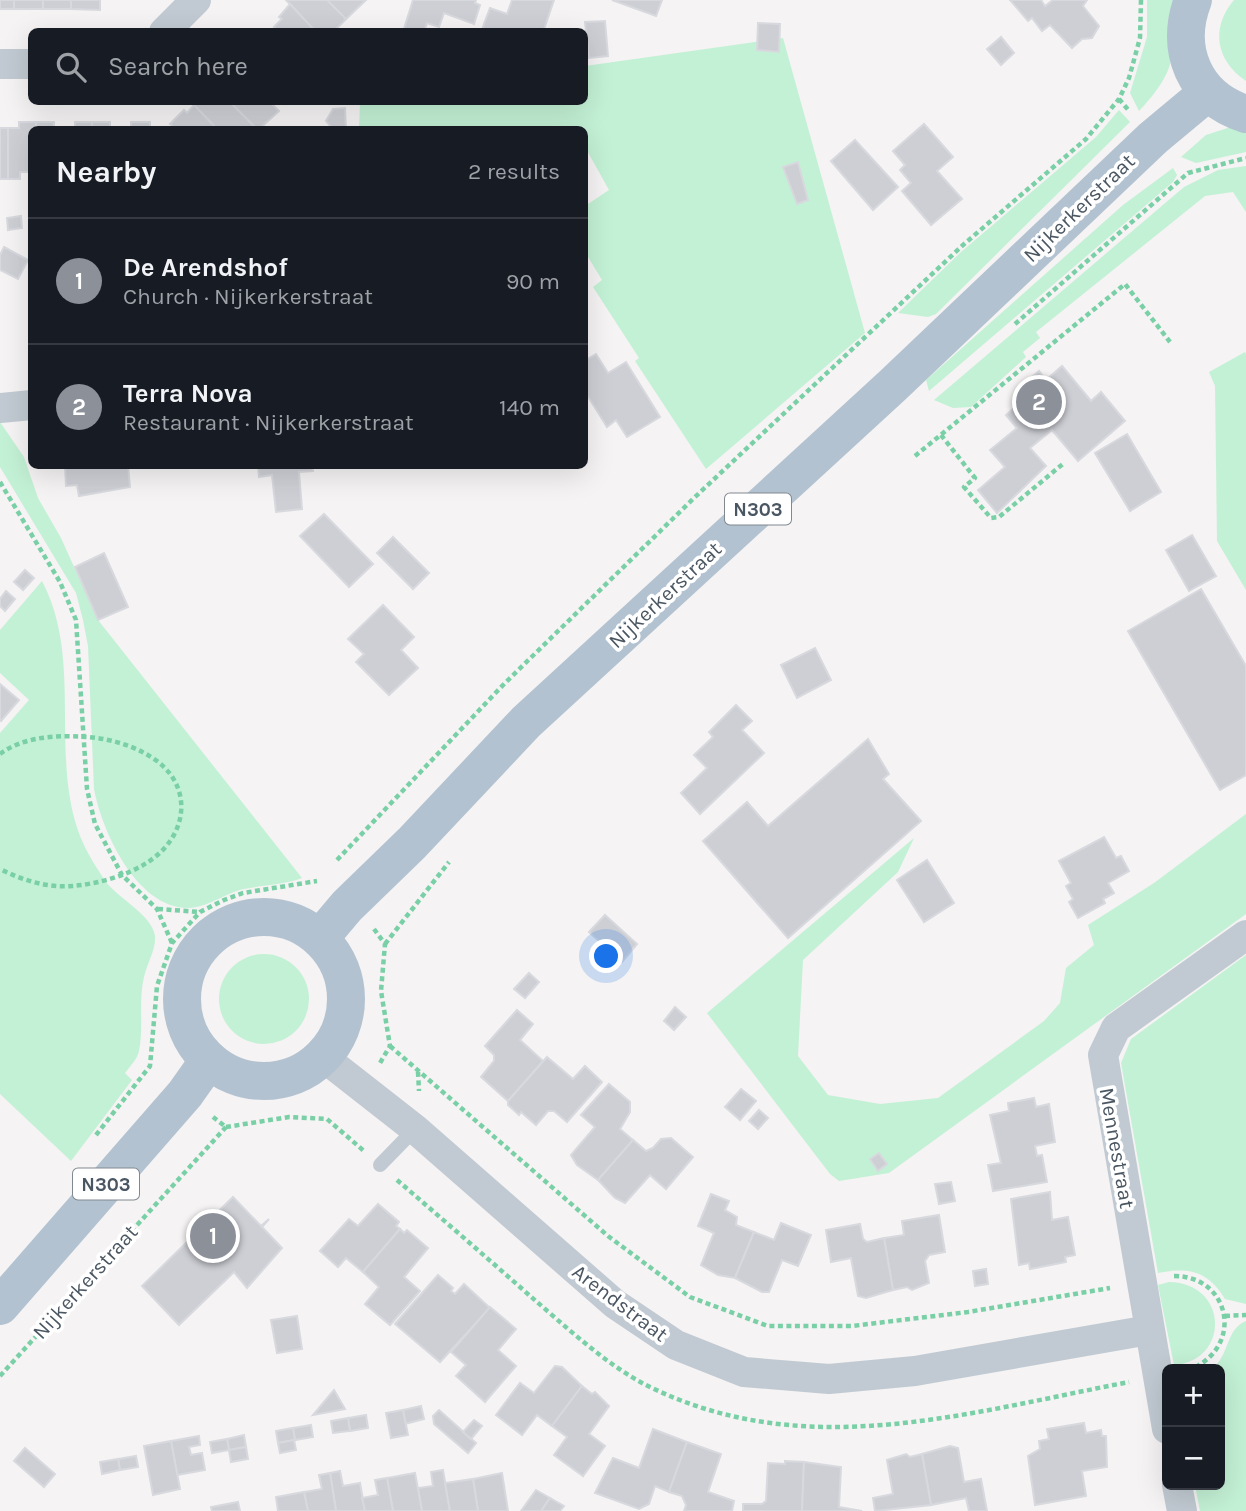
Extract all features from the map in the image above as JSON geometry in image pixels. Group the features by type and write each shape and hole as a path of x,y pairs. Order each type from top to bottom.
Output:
{"main road":[{"path":"1193,0 1186,19 1184,46 1192,71 1207,93 1229,108 1246,114"},
{"name":"Nijkerkerstraat","path":"320,938 347,906 412,843 526,722 892,386 1153,138 1207,93"},
{"path":"261,918 298,924 320,938 336,959 345,983 346,1010 338,1035 323,1057 303,1071 279,1080 254,1080 230,1073 209,1060 193,1040 184,1016 183,990 189,965 204,944 224,928 248,919 261,918"},
{"name":"N303","path":"0,1306 185,1094 209,1060"}],"street":[{"path":"168,28 196,0"},
{"path":"0,64 28,64"},
{"path":"0,408 28,405"},
{"name":"Mennestraat","path":"1167,1427 1103,1070 1106,1043 1116,1028 1246,935"},
{"name":"Arendstraat","path":"323,1057 415,1129 615,1304 676,1345 744,1372 829,1379 915,1371 1149,1330"},
{"path":"1178,1490 1182,1511"}],"lane":[{"path":"380,1165 415,1129"}],"path":[{"path":"336,862 505,682 694,498 963,245 1086,139 1119,99 1129,78 1140,38 1141,0"},
{"path":"1188,173 1246,158"},
{"path":"915,456 1125,284 1170,342"},
{"path":"941,435 975,478 964,487 990,518 999,517 1064,463"},
{"path":"0,482 71,603 79,637 86,789 95,824 122,875 157,909 172,943"},
{"path":"0,754 30,739 83,737 126,744 151,757 174,777 181,793 183,810 180,825 172,838 148,862 122,875 72,886 51,885 21,879 0,869"},
{"path":"150,1066 158,986 172,943 200,912 243,893 317,881 326,871"},
{"path":"157,909 200,912"},
{"path":"380,1165 327,1119 384,1059 390,1046 381,991 385,944"},
{"path":"390,1046 608,1236 690,1297 768,1326 852,1326 968,1312 1177,1276 1197,1280 1210,1289 1221,1305 1225,1317 1225,1332 1219,1347 1208,1361 1202,1364"},
{"name":"Nijkerkerstraat","path":"0,1376 226,1127 289,1117 327,1119"},
{"path":"1225,1317 1246,1315"}],"green space":[{"path":"1147,0 1176,0 1174,48 1161,84 1139,111 1130,93 1147,37"},
{"path":"1234,0 1246,0 1246,81 1228,64 1220,43 1222,22"},
{"path":"783,38 865,333 706,469 635,361 639,358 593,287 602,280 588,257 588,204 609,190 588,152 588,126 359,126 360,105 588,105 588,66"},
{"path":"1119,110 1130,122 936,314 928,317 898,313 961,252 1096,137"},
{"path":"1234,126 1246,127 1246,152 1196,163 1181,157 1206,135"},
{"path":"1246,166 1246,212 1233,192 1205,196 1036,332 1040,338 1023,352 1026,357 971,407 953,408 934,400 1184,187 1218,170"},
{"path":"1173,168 1177,175 1173,182 929,391 926,380 1123,205"},
{"path":"1245,352 1246,590 1217,541 1215,386 1209,372"},
{"path":"0,422 24,457 38,498 61,538 98,620 302,878 244,889 202,906 188,908 170,905 153,895 125,865 105,826 94,789 88,646 76,593 0,467"},
{"path":"42,581 54,609 61,639 66,761 75,821 88,853 106,882 142,914 153,928 155,936 142,986 139,1051 125,1073 132,1080 71,1161 0,1094 0,733 29,700 0,673 0,630"},
{"path":"1246,814 1246,914 889,1173 839,1181 830,1174 707,1013 914,838 898,872 803,960 798,1056 828,1095 880,1104 938,1098 1044,1021 1060,1003 1066,968 1094,945 1088,925 1154,883"},
{"path":"264,954 281,957 296,967 306,982 309,999 306,1016 296,1031 281,1041 264,1044 247,1041 232,1031 222,1016 219,999 222,982 232,967 247,957"},
{"path":"1246,955 1246,1304 1225,1299 1212,1282 1197,1273 1158,1273 1121,1063 1131,1039"},
{"path":"1169,1282 1189,1286 1203,1295 1212,1308 1215,1322 1213,1337 1205,1350 1192,1360 1174,1364 1158,1285"},
{"path":"1246,1321 1246,1511 1200,1511 1196,1490 1225,1490 1225,1364 1217,1364 1239,1325"}],"building":[{"path":"0,0 14,0 14,9 0,9"},
{"path":"14,0 43,0 43,9 14,9"},
{"path":"43,0 71,0 71,9 43,9"},
{"path":"71,0 100,0 100,10 71,9"},
{"path":"286,0 327,0 346,19 337,28 312,28"},
{"path":"327,0 366,0 346,19"},
{"path":"413,0 476,0 475,3 480,5 474,24 444,13 439,27 427,23 425,28 404,28"},
{"path":"512,0 554,0 544,28 482,28 490,8 507,14"},
{"path":"612,0 662,0 656,16"},
{"path":"1010,0 1041,0 1045,6 1053,0 1087,0 1083,6 1099,26 1092,38 1082,39 1072,48 1050,25 1042,31 1032,18 1028,21"},
{"path":"290,4 312,28 275,28 282,19 279,17"},
{"path":"605,21 608,56 589,58 588,28 585,22"},
{"path":"758,23 780,24 779,52 757,50"},
{"path":"1001,37 1014,53 1001,65 987,49"},
{"path":"194,105 233,105 254,126 214,126"},
{"path":"194,105 214,126 170,124 184,110 187,113"},
{"path":"233,105 273,105 279,111 262,126 254,126"},
{"path":"345,108 346,126 330,126 326,121 333,109"},
{"path":"19,122 36,122 36,126 28,126 28,172 20,172 20,179 8,179 8,128 19,128"},
{"path":"36,122 54,122 54,126 36,126"},
{"path":"75,122 92,122 92,126 75,126"},
{"path":"92,122 110,122 110,126 92,126"},
{"path":"131,122 150,122 150,126 131,126"},
{"path":"924,124 953,157 937,171 962,199 931,225 902,191 911,183 900,170 905,165 893,151"},
{"path":"0,128 8,128 8,179 0,179"},
{"path":"855,140 898,187 873,210 831,161"},
{"path":"798,162 808,200 797,204 783,167"},
{"path":"21,216 22,228 8,230 7,218"},
{"path":"4,247 28,260 18,279 0,270 0,255"},
{"path":"596,354 608,373 626,362 660,417 627,437 616,420 607,427 588,396 588,359"},
{"path":"1062,366 1091,401 1101,392 1125,421 1078,461 1052,430 1030,448 1046,466 997,513 978,490 1005,467 990,450 1017,428 1006,415 1025,398 1018,389 1039,371 1046,380"},
{"path":"1127,434 1161,492 1130,511 1095,453"},
{"path":"65,469 128,469 130,487 79,496 77,485 66,486"},
{"path":"258,469 313,471 299,472 302,509 276,512 272,475 259,477"},
{"path":"324,514 373,564 349,587 300,536"},
{"path":"1192,535 1216,576 1189,591 1166,550"},
{"path":"393,537 429,573 413,589 377,553"},
{"path":"104,553 128,607 98,620 75,567"},
{"path":"25,570 34,578 23,590 14,582"},
{"path":"1201,589 1246,666 1246,775 1220,790 1128,631"},
{"path":"6,591 15,599 5,611 0,606 0,599"},
{"path":"383,605 414,637 401,650 418,668 389,695 356,662 364,654 348,639"},
{"path":"815,648 831,680 797,698 781,665"},
{"path":"0,684 19,700 1,721 0,720"},
{"path":"736,705 752,721 742,730 764,753 700,814 681,793 707,768 694,755 713,737 709,732"},
{"path":"868,739 889,774 883,779 921,821 788,938 703,841 747,802 768,826"},
{"path":"1104,837 1116,858 1121,856 1129,871 1108,883 1114,893 1103,899 1105,903 1078,918 1069,902 1073,899 1066,886 1071,883 1059,861"},
{"path":"927,860 954,903 924,922 897,880"},
{"path":"605,915 637,944 622,962 589,932"},
{"path":"529,973 539,982 525,998 514,989"},
{"path":"675,1007 686,1017 674,1030 664,1021"},
{"path":"517,1010 533,1024 520,1040 543,1061 508,1101 481,1077 494,1061 494,1055 485,1046"},
{"path":"547,1057 573,1079 585,1066 602,1082 567,1122 554,1111 548,1111 536,1125 521,1112 519,1115 508,1105 508,1101"},
{"path":"609,1084 630,1102 630,1112 620,1129 633,1140 598,1180 577,1165 571,1155 595,1127 581,1115"},
{"path":"741,1089 756,1101 740,1120 725,1107"},
{"path":"1034,1098 1036,1107 1049,1104 1055,1142 1035,1146 1037,1156 1042,1155 1047,1182 993,1191 988,1165 1001,1163 990,1115 1009,1111 1008,1103"},
{"path":"759,1110 768,1118 758,1129 749,1121"},
{"path":"671,1138 693,1157 666,1189 650,1175 625,1203 615,1198 598,1180 633,1140 646,1151 661,1139"},
{"path":"879,1153 887,1164 878,1171 870,1159"},
{"path":"951,1182 955,1201 939,1204 935,1184"},
{"path":"1050,1192 1052,1220 1068,1217 1075,1255 1065,1257 1066,1262 1030,1269 1029,1263 1019,1265 1011,1199"},
{"path":"711,1194 729,1201 725,1210 737,1217 736,1225 754,1232 735,1278 718,1275 701,1265 714,1233 698,1226"},
{"path":"233,1197 261,1226 269,1219 262,1227 282,1248 247,1288 234,1272 179,1325 142,1286"},
{"path":"378,1204 399,1222 396,1226 400,1229 363,1272 346,1258 338,1267 320,1251 349,1219 358,1226"},
{"path":"939,1215 945,1252 929,1255 925,1261 929,1283 912,1290 907,1287 893,1290 884,1238 904,1235 902,1221"},
{"path":"781,1223 811,1235 798,1266 782,1260 769,1292 762,1292 735,1278 754,1232 774,1240"},
{"path":"860,1224 863,1239 867,1242 884,1238 893,1290 866,1298 858,1296 851,1258 831,1262 826,1230"},
{"path":"400,1229 404,1233 407,1230 428,1248 404,1277 420,1291 390,1325 365,1304 379,1287 363,1272"},
{"path":"986,1269 988,1284 975,1286 973,1271"},
{"path":"438,1275 453,1288 451,1291 455,1294 464,1284 490,1308 440,1362 395,1324"},
{"path":"490,1307 516,1329 498,1350 516,1366 485,1402 456,1376 466,1365 451,1352"},
{"path":"297,1316 302,1349 277,1353 271,1320"},
{"path":"555,1366 562,1367 582,1386 552,1426 537,1415 522,1435 496,1415 520,1383 534,1393"},
{"path":"582,1386 592,1394 595,1392 609,1406 589,1434 605,1446 583,1476 554,1455 567,1437 552,1426"},
{"path":"334,1390 345,1409 313,1415"},
{"path":"421,1406 424,1419 405,1424 403,1410"},
{"path":"403,1410 408,1435 391,1438 386,1413"},
{"path":"439,1410 476,1443 468,1453 434,1424 433,1416"},
{"path":"366,1415 368,1428 350,1431 348,1418"},
{"path":"348,1418 350,1431 333,1433 331,1421"},
{"path":"474,1420 482,1426 471,1439 463,1432"},
{"path":"1084,1423 1086,1433 1101,1430 1102,1436 1106,1436 1107,1467 1082,1471 1086,1496 1035,1505 1028,1456 1040,1449 1039,1441 1049,1439 1047,1429"},
{"path":"311,1425 313,1437 295,1440 293,1428"},
{"path":"293,1428 295,1440 278,1443 276,1431"},
{"path":"653,1429 687,1442 669,1492 655,1486 649,1504 639,1509 595,1493 613,1458 639,1468"},
{"path":"244,1435 246,1447 229,1450 227,1439"},
{"path":"199,1436 200,1445 189,1447 191,1455 202,1453 205,1470 177,1475 171,1441"},
{"path":"227,1439 229,1450 212,1453 210,1442"},
{"path":"294,1440 296,1450 280,1453 278,1443"},
{"path":"171,1441 180,1489 153,1495 144,1446"},
{"path":"687,1442 721,1454 708,1492 734,1501 732,1511 684,1511 686,1505 682,1496 669,1492"},
{"path":"950,1446 958,1448 964,1482 981,1479 987,1511 969,1511 966,1498 931,1505 922,1454"},
{"path":"246,1447 248,1459 231,1462 229,1450"},
{"path":"25,1448 55,1474 44,1487 14,1461"},
{"path":"906,1454 910,1457 922,1454 931,1505 875,1511 873,1498 893,1494 887,1460"},
{"path":"136,1456 138,1467 120,1470 118,1459"},
{"path":"118,1459 120,1470 102,1474 100,1462"},
{"path":"785,1461 804,1462 802,1511 743,1511 743,1504 762,1504 766,1501 768,1463 785,1464"},
{"path":"804,1462 841,1467 839,1507 862,1511 802,1511"},
{"path":"443,1470 450,1511 422,1511 418,1488 433,1486 431,1472"},
{"path":"340,1471 343,1486 360,1483 365,1511 336,1511 330,1473"},
{"path":"330,1473 336,1511 308,1511 304,1492 322,1489 319,1475"},
{"path":"415,1473 422,1511 393,1511 387,1478"},
{"path":"502,1473 508,1511 478,1511 473,1479"},
{"path":"387,1478 393,1511 365,1511 362,1498 378,1495 375,1480"},
{"path":"473,1479 478,1511 450,1511 445,1483"},
{"path":"536,1490 550,1498 541,1511 521,1511"},
{"path":"304,1492 308,1511 278,1511 276,1497"},
{"path":"550,1498 564,1506 560,1511 541,1511"},
{"path":"238,1502 240,1511 212,1511 211,1507"}],"place":[{"name":"Terra Nova","path":"1039,402"},
{"name":"De Arendshof","path":"213,1236"}]}
